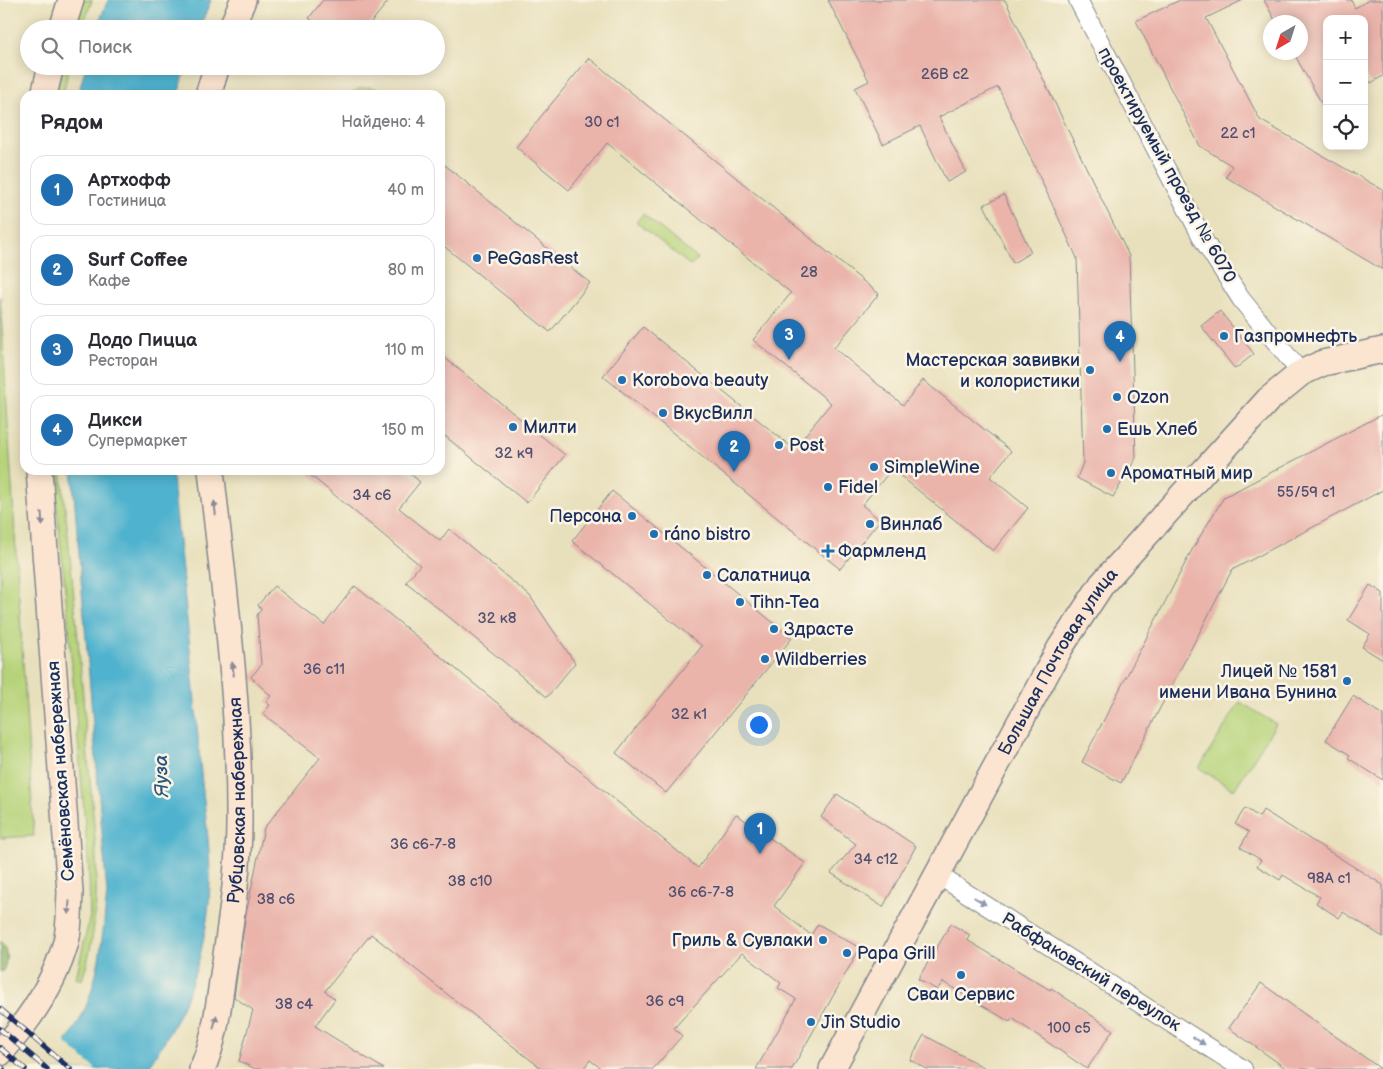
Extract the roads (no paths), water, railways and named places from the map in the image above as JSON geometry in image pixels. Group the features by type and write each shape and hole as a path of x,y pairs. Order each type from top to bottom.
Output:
{"main road":[{"path":"65,20 71,0"},
{"path":"235,20 243,0"},
{"path":"45,90 49,75"},
{"path":"210,90 214,75"},
{"name":"Большая Почтовая улица","path":"832,1069 1060,648 1102,584 1268,400 1301,373 1323,363 1383,350"},
{"name":"Семёновская набережная","path":"0,1054 24,1027 50,986 66,941 69,902 39,475"},
{"name":"Рубцовская набережная","path":"202,1069 207,1059 218,1004 229,933 239,825 236,694 212,475"}],"street":[{"name":"проектируемый проезд № 6070","path":"1078,0 1204,241 1241,299 1301,373"},
{"name":"Рабфаковский переулок","path":"938,875 1243,1069"}],"water":[{"path":"108,0 211,0 203,20 100,20"},
{"path":"84,75 184,75 179,90 79,90"},
{"name":"Яуза","path":"72,475 172,475 208,832 210,885 202,947 189,990 180,1011 159,1051 146,1069 43,1069 72,1033 88,1001 98,966 107,893"}],"railway":[{"path":"0,1009 70,1069"},
{"path":"0,1029 47,1069"},
{"path":"0,1048 25,1069"},
{"path":"0,1066 3,1069"}],"place":[{"name":"PeGasRest","path":"477,258"},
{"name":"Газпромнефть","path":"1224,336"},
{"name":"Додо Пицца","path":"789,360"},
{"name":"Дикси","path":"1120,362"},
{"name":"Мастерская завивки и колористики","path":"1090,370"},
{"name":"Korobova beauty","path":"622,380"},
{"name":"Ozon","path":"1117,397"},
{"name":"ВкусВилл","path":"663,413"},
{"name":"Милти","path":"513,427"},
{"name":"Ешь Хлеб","path":"1107,429"},
{"name":"Post","path":"779,445"},
{"name":"SimpleWine","path":"874,467"},
{"name":"Surf Coffee","path":"734,472"},
{"name":"Ароматный мир","path":"1111,473"},
{"name":"Fidel","path":"828,487"},
{"name":"Персона","path":"632,516"},
{"name":"Винлаб","path":"870,524"},
{"name":"ráno bistro","path":"654,534"},
{"name":"Фармленд","path":"828,551"},
{"name":"Салатница","path":"707,575"},
{"name":"Tihn-Tea","path":"740,602"},
{"name":"Здрасте","path":"774,629"},
{"name":"Wildberries","path":"765,659"},
{"name":"Лицей № 1581 имени Ивана Бунина","path":"1347,681"},
{"name":"Артхофф","path":"760,854"},
{"name":"Гриль & Сувлаки","path":"823,940"},
{"name":"Papa Grill","path":"847,953"},
{"name":"Сваи Сервис","path":"961,975"},
{"name":"Jin Studio","path":"811,1022"}]}
